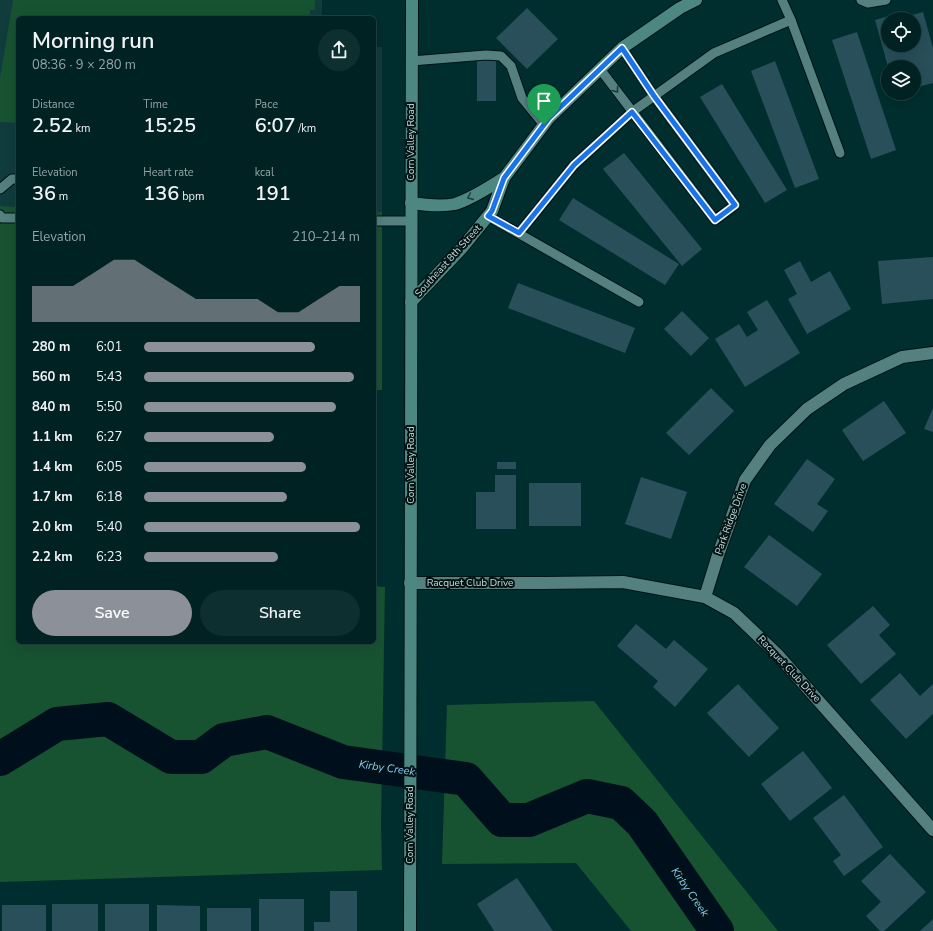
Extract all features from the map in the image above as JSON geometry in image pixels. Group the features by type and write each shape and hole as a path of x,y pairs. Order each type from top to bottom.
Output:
{"main road":[{"name":"Corn Valley Road","path":"410,931 412,0"},
{"name":"Southeast 8th Street","path":"411,302 462,248 492,211 504,178 544,125 622,48 680,8 696,0"},
{"name":"Southeast 8th Street","path":"411,203 432,206 454,204 477,194 504,178"}],"street":[{"name":"Park Ridge Drive","path":"704,597 745,480 770,446 807,409 844,384 902,357 933,353"},
{"name":"Racquet Club Drive","path":"410,583 623,582 704,597 734,613 777,654 933,830"}],"lane":[{"path":"782,0 791,20 840,153"},
{"path":"861,0 868,3 886,0"},
{"path":"519,233 574,165 632,112 714,53 791,20"},
{"path":"600,69 715,220 735,205 654,96 622,48"},
{"path":"411,61 486,55 501,56 511,66 522,98 544,125"},
{"path":"0,189 12,179 16,179"},
{"path":"0,215 2,218 16,218"},
{"path":"488,216 639,302"},
{"path":"376,221 411,221"}],"shaded area":[{"path":"0,0 322,0 322,16 16,16 16,207 0,206"},
{"path":"376,47 382,47 382,212 376,211"}],"green space":[{"path":"13,0 315,0 315,10 310,10 310,16 16,16 16,123 0,122 0,78"},
{"path":"0,206 16,207 16,644 376,644 376,586 385,587 381,823 382,870 0,882"},
{"path":"376,211 382,212 382,390 376,390"},
{"path":"594,701 778,931 631,931 576,863 442,864 447,705"}],"building":[{"path":"527,8 558,39 527,69 496,38"},
{"path":"923,12 933,48 933,83 921,86 921,60 886,60 884,52 921,52 921,13"},
{"path":"881,18 881,42 875,20"},
{"path":"857,32 896,150 871,159 832,40"},
{"path":"477,58 496,58 496,101 477,101"},
{"path":"775,61 819,179 795,188 751,71"},
{"path":"722,84 787,190 765,203 700,97"},
{"path":"624,153 702,249 682,266 603,169"},
{"path":"573,198 679,264 665,285 559,220"},
{"path":"933,257 933,299 882,304 878,261"},
{"path":"800,261 811,282 830,271 851,309 807,334 788,299 797,294 784,270"},
{"path":"518,283 635,328 625,353 508,308"},
{"path":"767,300 800,353 745,387 715,339 739,324 747,337 758,330 747,312"},
{"path":"682,311 709,338 691,356 664,329"},
{"path":"711,388 734,411 689,455 666,433"},
{"path":"884,401 906,433 863,461 842,430"},
{"path":"933,408 933,432 924,429"},
{"path":"807,459 835,479 817,504 828,511 813,532 774,504"},
{"path":"497,462 516,462 516,469 497,469"},
{"path":"495,475 516,475 516,529 476,529 476,492 495,492"},
{"path":"641,477 687,492 671,539 625,524"},
{"path":"529,483 581,483 581,526 529,526"},
{"path":"769,535 822,574 797,606 744,567"},
{"path":"873,606 890,625 879,635 896,654 861,684 827,645"},
{"path":"636,624 666,649 674,640 708,669 675,707 653,687 658,681 617,646"},
{"path":"900,673 920,696 933,684 933,714 906,739 870,700"},
{"path":"738,684 779,728 749,757 707,713"},
{"path":"803,751 832,788 790,821 761,784"},
{"path":"844,795 883,847 844,876 833,861 841,855 813,818"},
{"path":"890,854 926,892 884,931 880,931 866,916 881,902 861,881"},
{"path":"517,878 553,931 494,931 477,904"},
{"path":"330,891 357,891 357,931 314,931 314,922 330,922"},
{"path":"259,899 304,899 304,931 259,931"},
{"path":"52,904 98,904 98,931 52,931"},
{"path":"105,904 149,904 149,931 105,931"},
{"path":"2,905 46,905 46,931 2,931"},
{"path":"157,905 200,906 200,931 157,931"},
{"path":"207,908 251,908 251,931 207,931"},
{"path":"933,919 933,931 920,931"}],"waterway":[{"name":"Kirby Creek","path":"0,759 57,724 108,719 171,757 201,757 224,740 267,732 343,762 466,779 502,820 529,820 587,796 621,803 642,823 717,931"}],"route":[{"path":"622,48 654,96 735,205 715,220 632,112 574,165 519,233 488,216 492,211 504,178 544,125 549,118 622,48"}]}
